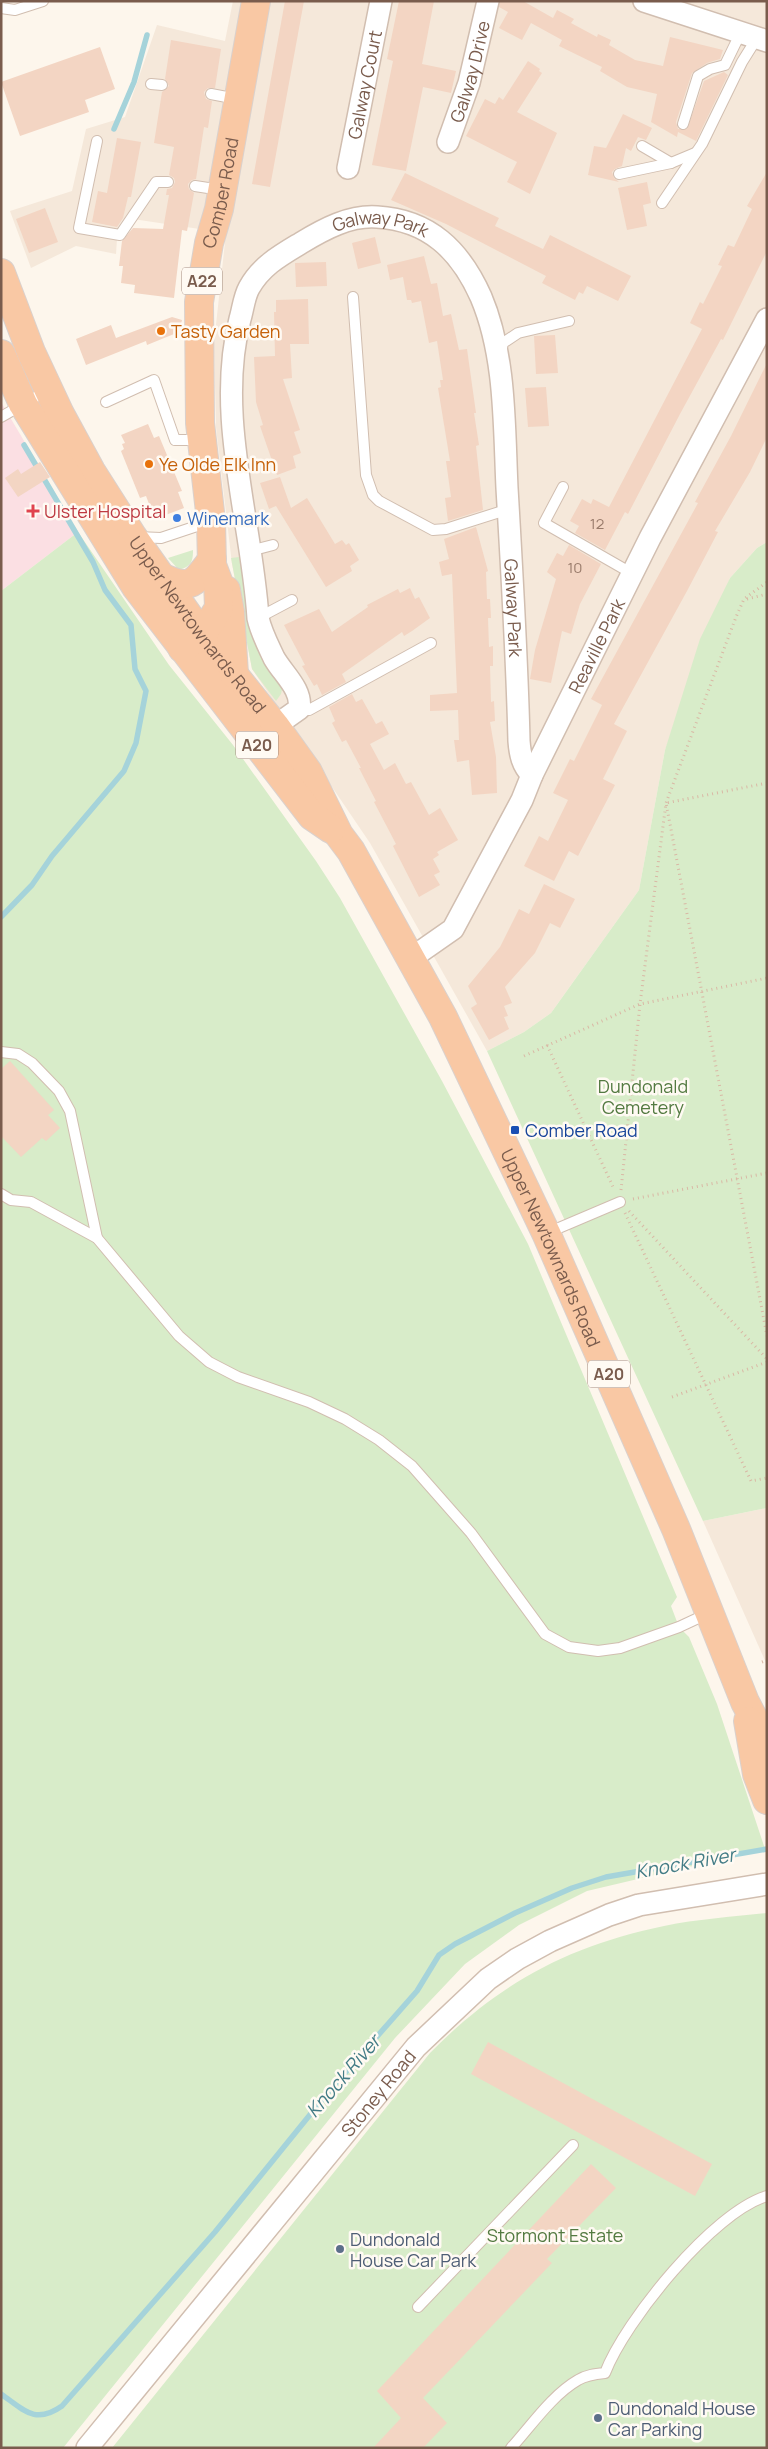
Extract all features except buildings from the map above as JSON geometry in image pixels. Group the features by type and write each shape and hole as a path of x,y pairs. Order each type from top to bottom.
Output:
{"highway":[{"name":"Comber Road","path":"192,641 220,608 218,581 212,562 211,521 202,440 199,302 209,243 222,190 256,1"},
{"name":"Upper Newtownards Road","path":"1,273 48,389 91,471 161,577 192,641 312,816 339,834"},
{"name":"Upper Newtownards Road","path":"1,354 12,410 136,586 192,641 234,674 308,772 339,834 351,851 465,1061 546,1233 662,1497 710,1612 744,1702 767,1744"},
{"path":"161,577 180,585 189,583 199,577 212,562 224,574 230,612 234,674"},
{"name":"Upper Newtownards Road","path":"744,1702 757,1774 767,1800"}],"street":[{"name":"Galway Court","path":"348,168 381,1"},
{"name":"Galway Drive","path":"448,142 470,83 488,1"},
{"path":"644,1 755,37"},
{"name":"Galway Park","path":"299,709 298,694 275,659 260,628 258,618 250,551 234,450 232,382 237,333 248,289 268,263 314,236 350,219 374,216 408,221 434,233 460,260 480,296 492,327 499,361 509,510 520,757 525,768 532,775"},
{"name":"Reaville Park","path":"410,958 453,929 522,800 532,775 633,574 767,319"},
{"path":"275,726 299,709"},
{"name":"Stoney Road","path":"87,2448 416,2047 488,1979 517,1959 550,1941 609,1915 639,1906 767,1884"}],"lane":[{"path":"1,8 16,10 43,1"},
{"path":"684,124 698,76 710,69 724,65 755,37"},
{"path":"662,204 696,153 755,37"},
{"path":"211,94 238,99"},
{"path":"97,141 79,228 120,235 156,182 168,182"},
{"path":"642,146 671,163"},
{"path":"619,174 671,163 696,153"},
{"path":"195,186 222,190"},
{"path":"353,296 366,475 373,495 379,501 433,530 446,529 509,510"},
{"path":"499,361 504,343 508,338 518,333 569,321"},
{"path":"106,402 154,380 175,440 202,440"},
{"path":"12,410 48,389"},
{"path":"563,487 544,523 633,574"},
{"path":"133,537 161,538 211,521"},
{"path":"250,551 274,545"},
{"path":"258,618 292,600"},
{"path":"299,709 309,710 431,643"},
{"path":"1,1052 18,1054 32,1063 59,1091 70,1111 97,1238"},
{"path":"1,1194 11,1200 31,1202 97,1238 179,1336 209,1362 238,1377 309,1402 345,1419 379,1440 412,1466 471,1533 545,1634 569,1647 598,1651 620,1648 679,1627 710,1612"},
{"path":"546,1233 620,1202"},
{"path":"418,2307 573,2145"},
{"path":"511,2448 558,2396 577,2381 589,2376 605,2373 613,2352 643,2306 719,2225 767,2196"}],"path":[{"path":"672,1397 767,1361 620,1202 640,1004 666,803 744,599 767,582"},
{"path":"744,599 767,594"},
{"path":"666,803 767,783"},
{"path":"666,803 767,1336"},
{"path":"524,1056 640,1004 767,978"},
{"path":"546,1045 751,1481 767,1478"},
{"path":"620,1202 767,1173"},
{"path":"762,1662 767,1660"}],"shaded area":[{"path":"233,1 767,1 767,542 757,548 730,578 665,750 639,890 551,1013 524,1032 487,1051 370,843 252,669 232,564 216,427 214,343 226,233 133,219 126,237 117,239 116,254 76,246 31,268 10,211 72,191 86,129 125,117 157,25 225,41"},
{"name":"Ulster Hospital","path":"1,402 78,532 1,591"},
{"path":"767,1508 767,1665 703,1521"}],"green space":[{"path":"78,532 169,665 233,745 316,861 340,898 442,1081 528,1244 677,1597 671,1606 679,1627 689,1637 717,1704 765,1849 587,1891 519,1925 465,1964 395,2038 63,2448 1,2448 1,591"},
{"name":"Dundonald Cemetery","path":"767,542 767,1508 703,1521 487,1051 524,1032 551,1013 639,890 665,750 700,639 730,578 757,548"},
{"path":"193,550 193,558 190,563 179,570 168,558"},
{"path":"239,557 251,614 283,685 281,694 276,701 252,669 231,558"},
{"name":"Stormont Estate","path":"767,1913 767,2448 112,2448 430,2053 482,2006 509,1987 537,1971 597,1944 664,1926"}],"waterway":[{"path":"114,129 134,82 147,35"},
{"path":"1,917 32,885 52,856 124,771 136,743 146,691 135,669 131,625 105,590 93,562 24,445"},
{"name":"Knock River","path":"1,2394 23,2410 37,2415 53,2412 62,2406 215,2232 330,2090 417,1991 439,1955 455,1944 515,1913 572,1888 606,1877 767,1849"}],"place":[{"name":"Tasty Garden","path":"161,331"},
{"name":"Ye Olde Elk Inn","path":"149,464"},
{"name":"Ulster Hospital","path":"33,511"},
{"name":"Winemark","path":"177,518"},
{"name":"Comber Road","path":"515,1130"},
{"name":"Dundonald House Car Park","path":"340,2249"},
{"name":"Dundonald House Car Parking","path":"598,2418"}]}
